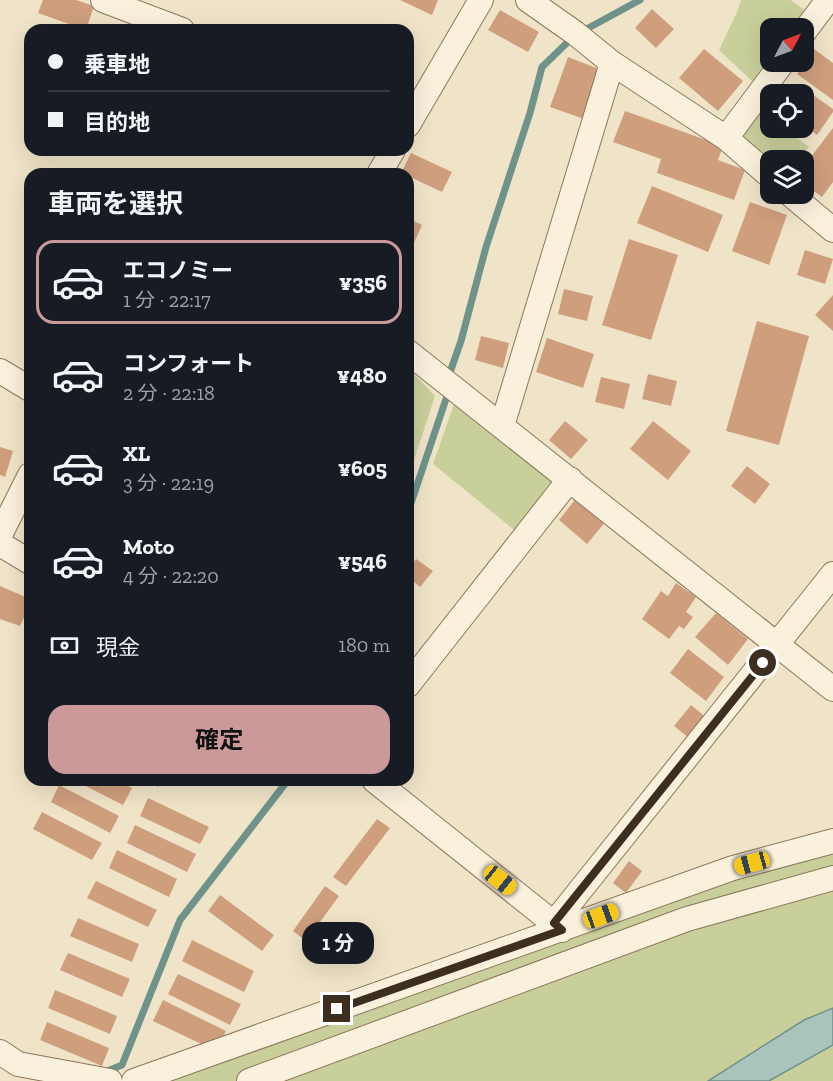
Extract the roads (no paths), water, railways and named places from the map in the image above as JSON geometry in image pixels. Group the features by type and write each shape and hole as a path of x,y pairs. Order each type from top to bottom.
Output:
{"street":[{"path":"103,0 166,24"},
{"path":"414,112 481,0"},
{"path":"528,0 575,33 612,63 726,138 760,167"},
{"path":"814,19 828,0"},
{"path":"502,426 612,63"},
{"path":"726,138 776,72"},
{"path":"802,204 833,230"},
{"path":"414,356 833,689"},
{"path":"0,372 24,386"},
{"path":"414,677 570,479"},
{"path":"0,535 24,487"},
{"path":"0,544 24,558"},
{"path":"558,926 833,574"},
{"path":"382,786 558,926"},
{"path":"134,1081 558,926 733,868 833,841"},
{"path":"249,1081 687,919 833,878"},
{"path":"0,1052 18,1064 110,1081"}],"water":[{"path":"833,1008 833,1045 769,1081 708,1081 804,1020"}],"waterway":[{"path":"581,32 640,0"},
{"path":"448,378 461,341 486,247 530,113 542,67 572,38"},
{"path":"414,494 448,393 447,389"},
{"path":"105,1072 122,1065 180,920 283,786"}]}
